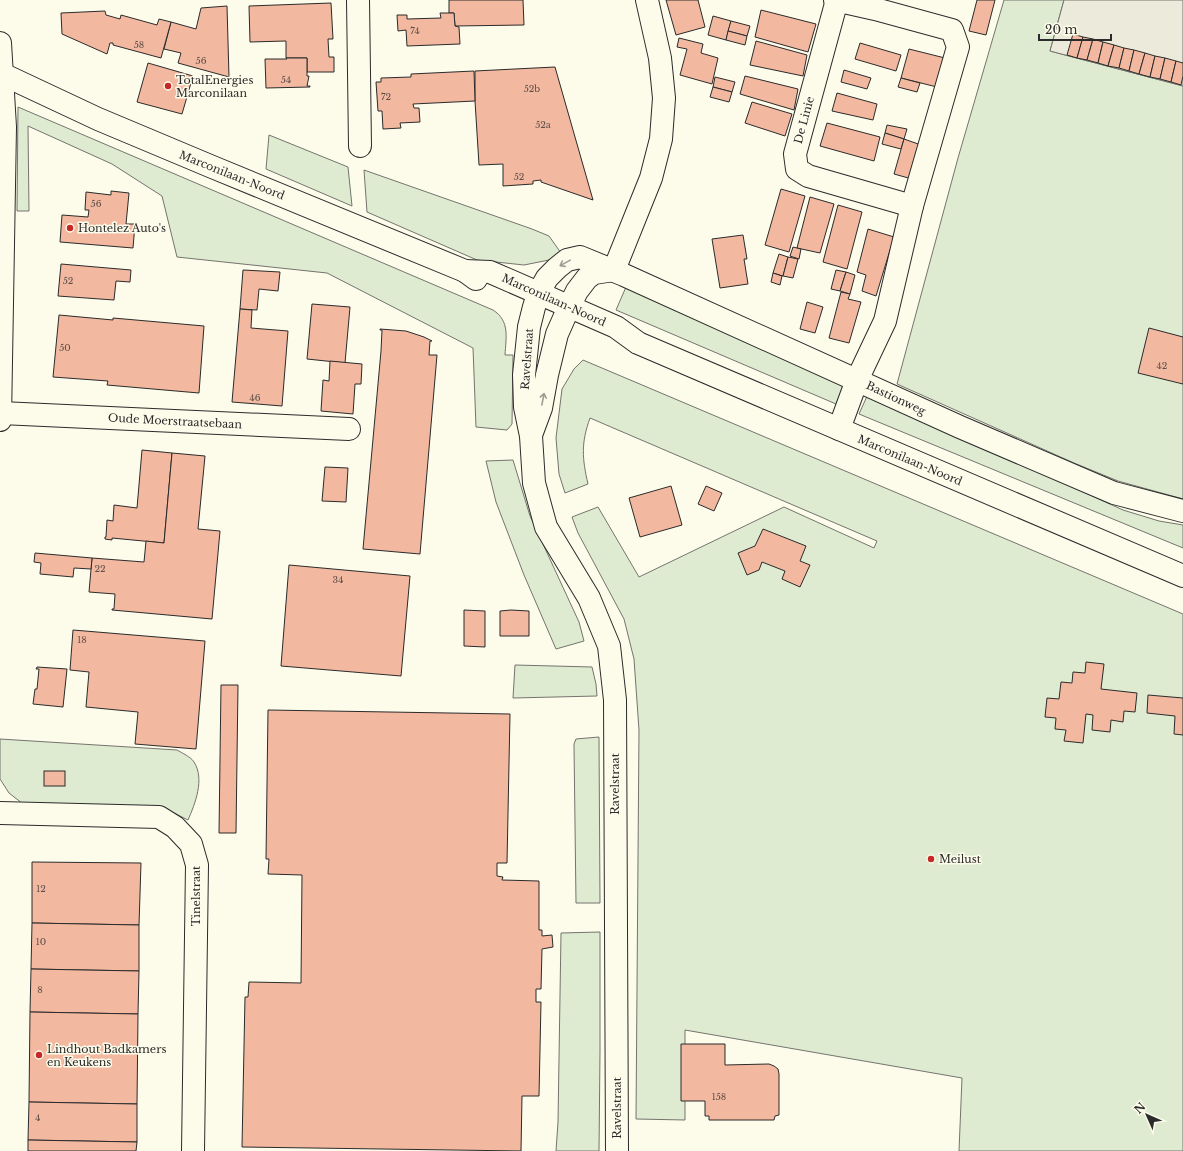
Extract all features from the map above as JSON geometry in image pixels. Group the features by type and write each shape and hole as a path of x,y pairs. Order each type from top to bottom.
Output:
{"street":[{"path":"358,0 360,146"},
{"path":"566,313 577,291 588,278 594,273 614,270 651,178 661,139 664,98 660,58 647,0"},
{"name":"De Linie","path":"839,429 857,380 885,321 912,206 958,47 952,30 876,5 836,0 795,154 798,168 808,176 912,206"},
{"name":"Oude Moerstraatsebaan","path":"0,43 0,74 5,127 0,416 349,429"},
{"name":"Marconilaan-Noord","path":"0,74 98,119 465,271 484,286 536,300 566,313 616,328 638,343 1183,576"},
{"name":"Bastionweg","path":"536,300 547,278 557,268 567,260 580,257 614,270 960,428 1114,493 1183,511"},
{"name":"Ravelstraat","path":"536,300 528,327 524,375 525,407 531,436 534,483 546,527 589,598 609,646 615,700 617,1151"},
{"name":"Ravelstraat","path":"531,436 541,408 547,375 558,334 566,313"},
{"name":"Tinelstraat","path":"0,813 159,817 175,827 191,844 197,865 193,1151"}],"green space":[{"path":"1004,0 1064,0 1050,51 1183,86 1183,499 1118,481 1074,463 897,384 958,158"},
{"path":"18,107 493,310 505,324 505,355 513,355 512,424 507,430 476,427 473,348 327,273 177,257 162,196 112,164 28,126 29,211 17,211"},
{"path":"269,135 348,167 352,206 266,169"},
{"path":"364,170 549,236 561,253 549,260 524,265 477,260 367,212"},
{"path":"626,287 845,384 836,404 616,310"},
{"name":"Meilust","path":"583,360 1183,614 1183,1151 959,1151 962,1078 685,1030 685,1120 636,1119 639,730 634,659 624,619 578,533 572,517 598,507 639,577 784,507 874,548 877,541 590,418 585,435 583,451 588,484 565,493 559,474 556,438 562,389 574,369"},
{"path":"868,394 1123,510 1159,521 1183,525 1183,548 859,414"},
{"path":"513,460 530,516 579,622 584,641 556,649 524,575 496,502 486,461"},
{"path":"515,665 592,667 597,696 513,698"},
{"path":"599,737 600,903 576,903 574,744 576,739"},
{"path":"0,739 177,750 191,758 197,769 199,784 196,799 188,820 174,813 27,807 9,793 0,779"},
{"path":"600,932 599,1151 556,1151 558,1122 561,933"}],"shaded area":[{"path":"1064,0 1183,0 1183,86 1050,51"}],"building":[{"path":"449,0 523,0 524,25 455,26 454,13 449,13"},
{"path":"666,0 698,0 705,27 676,35"},
{"path":"977,0 995,0 986,35 969,31"},
{"path":"331,3 333,39 328,39 329,57 334,57 334,72 307,72 307,58 286,58 286,41 250,42 249,6"},
{"path":"227,6 229,77 178,63 181,53 164,49 171,22 196,29 201,8"},
{"path":"761,10 816,24 808,52 755,37"},
{"path":"105,11 106,15 120,19 121,15 157,25 159,19 171,22 161,58 113,45 113,43 110,43 107,54 62,34 61,13"},
{"path":"440,13 454,13 455,26 459,27 460,44 407,46 406,30 398,31 397,15 407,15 407,19 441,18"},
{"path":"713,16 731,21 726,40 708,35"},
{"path":"731,21 750,26 747,36 728,31"},
{"path":"728,31 747,36 745,45 726,40"},
{"path":"1073,34 1083,37 1077,58 1067,55"},
{"path":"1083,37 1093,39 1087,60 1077,58"},
{"path":"679,38 703,44 701,53 718,58 712,84 680,75 687,49 677,47"},
{"path":"1093,39 1103,42 1098,63 1087,60"},
{"path":"756,41 807,55 803,76 750,65"},
{"path":"1103,42 1114,45 1108,66 1098,63"},
{"path":"860,43 901,55 896,71 855,59"},
{"path":"1114,45 1124,48 1119,68 1108,66"},
{"path":"1124,48 1134,50 1129,71 1119,68"},
{"path":"909,49 945,58 937,87 901,78"},
{"path":"1134,50 1145,53 1139,74 1129,71"},
{"path":"1145,53 1155,56 1150,77 1139,74"},
{"path":"1155,56 1165,58 1160,79 1150,77"},
{"path":"286,58 307,58 307,76 309,76 307,86 310,87 266,88 265,59 287,59"},
{"path":"1165,58 1176,61 1171,82 1160,79"},
{"path":"1176,61 1183,63 1181,85 1171,82"},
{"path":"148,63 193,76 182,114 137,102"},
{"path":"555,67 593,200 541,182 541,180 533,181 533,184 503,186 503,164 479,165 475,101 475,71"},
{"path":"844,70 871,78 867,89 841,82"},
{"path":"474,71 475,101 413,104 414,108 419,108 420,122 400,123 401,128 383,129 382,111 378,111 376,82 381,82 381,78 411,77 411,74"},
{"path":"745,76 798,89 794,110 740,94"},
{"path":"715,77 735,82 732,92 713,87"},
{"path":"901,78 920,83 917,92 898,87"},
{"path":"713,87 732,92 729,102 710,97"},
{"path":"837,93 877,104 873,120 832,111"},
{"path":"752,102 792,114 785,136 745,123"},
{"path":"827,123 880,137 874,161 820,146"},
{"path":"887,125 907,129 904,139 885,133"},
{"path":"885,133 904,139 901,149 882,144"},
{"path":"904,139 921,145 912,179 894,174"},
{"path":"781,189 805,196 789,252 765,245"},
{"path":"111,191 129,193 126,224 135,224 133,248 60,242 62,215 88,217 89,210 85,210 86,192 111,195"},
{"path":"810,197 834,204 820,253 797,248"},
{"path":"838,205 862,212 847,269 823,262"},
{"path":"868,229 894,237 876,296 862,291 866,275 857,272"},
{"path":"743,235 747,259 744,259 748,284 720,288 712,239"},
{"path":"793,247 801,249 799,259 790,256"},
{"path":"779,254 788,257 783,276 773,273"},
{"path":"788,257 798,259 793,278 783,276"},
{"path":"61,264 131,270 130,282 116,281 114,300 58,296"},
{"path":"243,270 280,272 278,291 259,289 257,310 240,309"},
{"path":"836,270 846,272 840,291 831,289"},
{"path":"846,272 855,275 850,294 840,291"},
{"path":"773,273 782,276 780,285 771,282"},
{"path":"841,292 850,294 848,299 861,302 849,343 829,338"},
{"path":"807,302 823,307 815,333 800,329"},
{"path":"312,304 350,307 345,363 307,359"},
{"path":"240,309 252,310 251,328 288,331 282,406 232,402"},
{"path":"59,315 204,326 199,393 107,385 108,381 53,377"},
{"path":"1149,328 1183,337 1183,384 1138,373"},
{"path":"380,329 406,331 424,337 432,341 430,341 429,355 437,355 420,554 363,549 381,351 382,330"},
{"path":"330,361 362,364 361,384 355,384 353,414 321,411 323,380 329,381"},
{"path":"142,450 172,453 164,543 112,538 112,540 105,539 107,520 113,521 114,505 137,508"},
{"path":"172,453 205,456 198,529 220,531 212,619 112,610 114,609 115,594 89,592 92,558 144,562 146,541 164,543"},
{"path":"325,467 348,468 346,502 322,501"},
{"path":"671,486 682,525 640,537 629,498"},
{"path":"706,486 722,493 714,511 698,504"},
{"path":"763,529 806,546 800,561 810,565 800,587 782,579 785,571 762,562 759,570 747,575 738,553 755,546"},
{"path":"35,553 92,558 91,569 74,568 73,577 40,574 41,563 34,562"},
{"path":"289,565 410,576 401,676 281,666"},
{"path":"464,610 485,611 485,647 464,646"},
{"path":"500,611 529,611 529,636 500,636"},
{"path":"73,630 205,641 196,749 135,744 138,712 86,707 89,672 70,670"},
{"path":"1086,662 1104,664 1101,689 1137,693 1135,712 1124,711 1123,722 1111,720 1110,732 1092,730 1093,715 1086,714 1083,743 1064,741 1066,730 1055,729 1056,718 1045,717 1047,698 1059,699 1061,682 1072,683 1073,672 1085,673"},
{"path":"37,667 67,669 63,707 33,704 35,689 37,689 39,669 36,669"},
{"path":"221,685 238,685 236,833 219,833"},
{"path":"1148,695 1183,698 1183,735 1174,734 1175,716 1147,713"},
{"path":"268,710 510,714 507,863 497,863 497,876 503,877 502,880 539,881 539,930 542,930 542,936 552,935 553,947 542,949 541,989 536,989 536,1002 541,1002 539,1096 522,1096 521,1151 242,1147 245,997 248,997 249,982 301,983 302,875 268,874 269,859 266,859"},
{"path":"44,771 65,771 65,786 44,786"},
{"path":"32,862 141,863 139,925 32,923"},
{"path":"32,923 139,925 139,971 31,969"},
{"path":"31,969 139,971 138,1014 30,1012"},
{"path":"30,1012 138,1014 137,1104 29,1102"},
{"path":"681,1044 725,1044 725,1065 769,1064 774,1066 778,1069 779,1074 779,1115 775,1116 774,1120 709,1120 709,1116 705,1116 705,1101 681,1101"},
{"path":"29,1102 137,1104 137,1142 28,1140"},
{"path":"28,1140 137,1142 136,1151 28,1151"}],"place":[{"name":"TotalEnergies Marconilaan","path":"168,86"},
{"name":"Hontelez Auto's","path":"70,228"},
{"name":"Meilust","path":"931,859"},
{"name":"Lindhout Badkamers en Keukens","path":"39,1055"}]}
